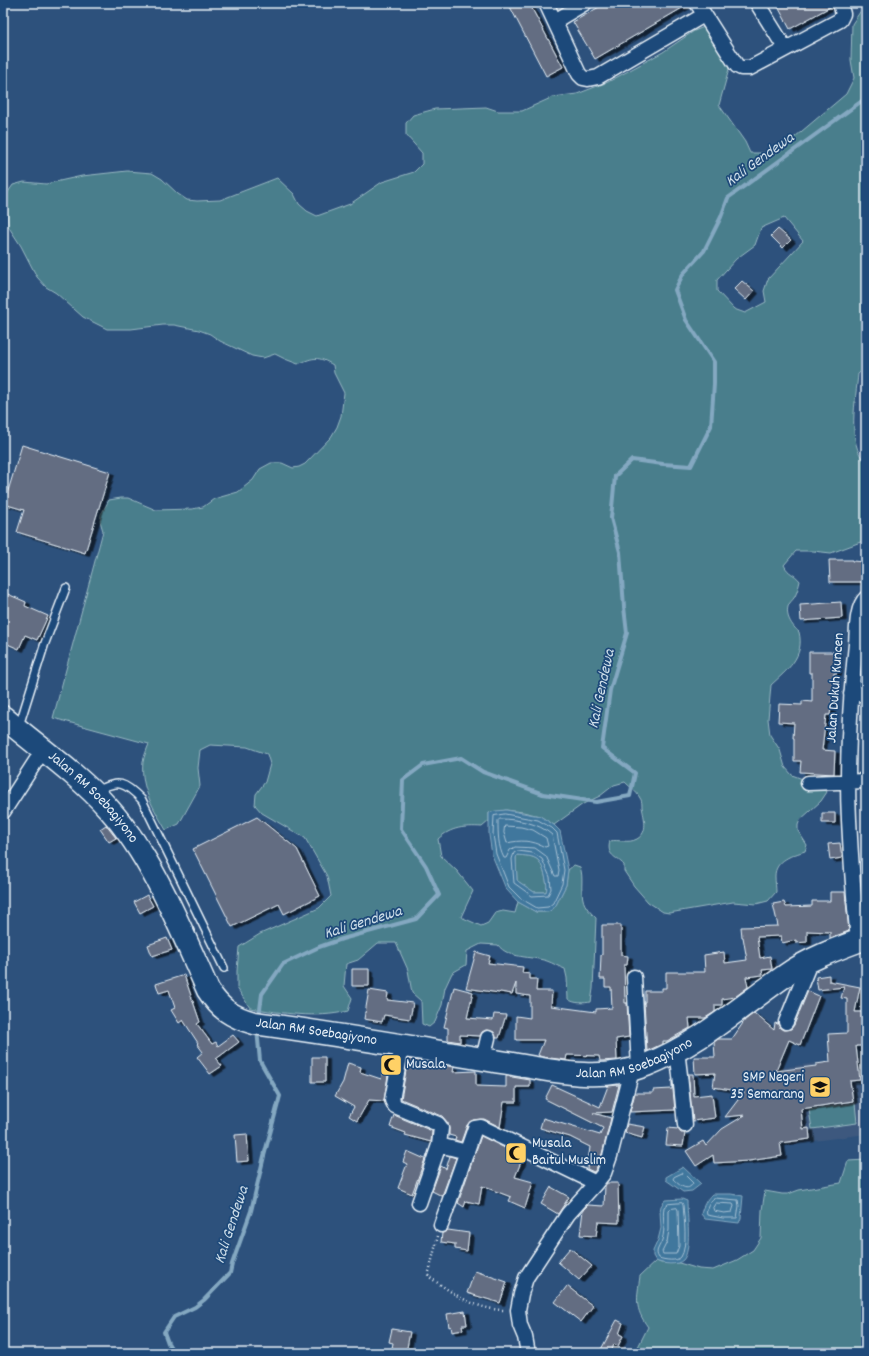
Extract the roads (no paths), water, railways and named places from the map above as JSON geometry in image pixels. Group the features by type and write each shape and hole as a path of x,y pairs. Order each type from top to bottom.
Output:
{"main road":[{"name":"Jalan RM Soebagiyono","path":"10,723 71,772 109,808 125,829 146,862 176,919 208,990 223,1010 242,1020 551,1071 607,1074 636,1069 677,1050 697,1038 786,974 811,960 862,939"}],"street":[{"path":"546,3 579,74 588,80 598,77 620,64 700,9 737,66 741,68 750,68 840,20 843,14 840,3"},
{"path":"555,21 585,3"},
{"path":"757,3 785,48"},
{"name":"Jalan Dukuh Kuncen","path":"862,939 848,819 848,782 851,694 859,612 861,605 866,598"},
{"path":"851,694 866,694"},
{"path":"3,812 43,750"},
{"path":"808,783 866,781"},
{"path":"786,1022 811,960"},
{"path":"528,1353 525,1337 520,1325 518,1310 520,1294 526,1278 568,1214 596,1184 604,1173 636,1069 634,977"},
{"path":"483,1059 488,1038"},
{"path":"402,1046 392,1100 393,1103 396,1106 438,1124 441,1128 439,1144 419,1203"},
{"path":"677,1050 685,1125"},
{"path":"441,1225 475,1128 478,1127 481,1127 596,1184"},
{"path":"439,1144 467,1152"}],"lane":[{"path":"10,723 45,644 66,588"},
{"path":"93,793 109,784 117,783 129,788 142,800 224,968"}],"water":[{"path":"506,810 540,816 560,831 568,870 566,885 556,905 548,912 536,912 518,902 506,889 492,855 489,835 489,813","holes":["517,855 532,857 539,861 545,876 547,885 546,892 534,892 517,880"]},
{"path":"683,1167 701,1184 692,1191 683,1192 666,1180 666,1177"},
{"path":"712,1194 731,1194 743,1196 741,1218 739,1223 705,1219 701,1214 706,1201"},
{"path":"682,1199 687,1201 688,1241 686,1255 683,1260 674,1264 666,1264 656,1261 653,1256 653,1251 661,1228 661,1206 665,1200"}],"waterway":[{"name":"Kali Gendewa","path":"259,1017 262,994 283,964 319,947 342,939 416,919 439,895 426,866 401,829 403,780 423,765 461,758 483,772 543,794 596,802 630,796 635,773 602,748 610,690 627,633 620,552 611,518 615,476 632,460 691,466 711,426 714,362 686,320 675,290 683,274 704,251 721,217 728,198 866,98"},
{"name":"Kali Gendewa","path":"174,1353 164,1332 174,1317 195,1307 204,1300 230,1273 251,1211 280,1096 260,1061 257,1029"}],"place":[{"name":"Musala","path":"391,1065"},
{"name":"SMP Negeri 35 Semarang","path":"820,1087"},
{"name":"Musala Baitul Muslim","path":"516,1153"}]}
